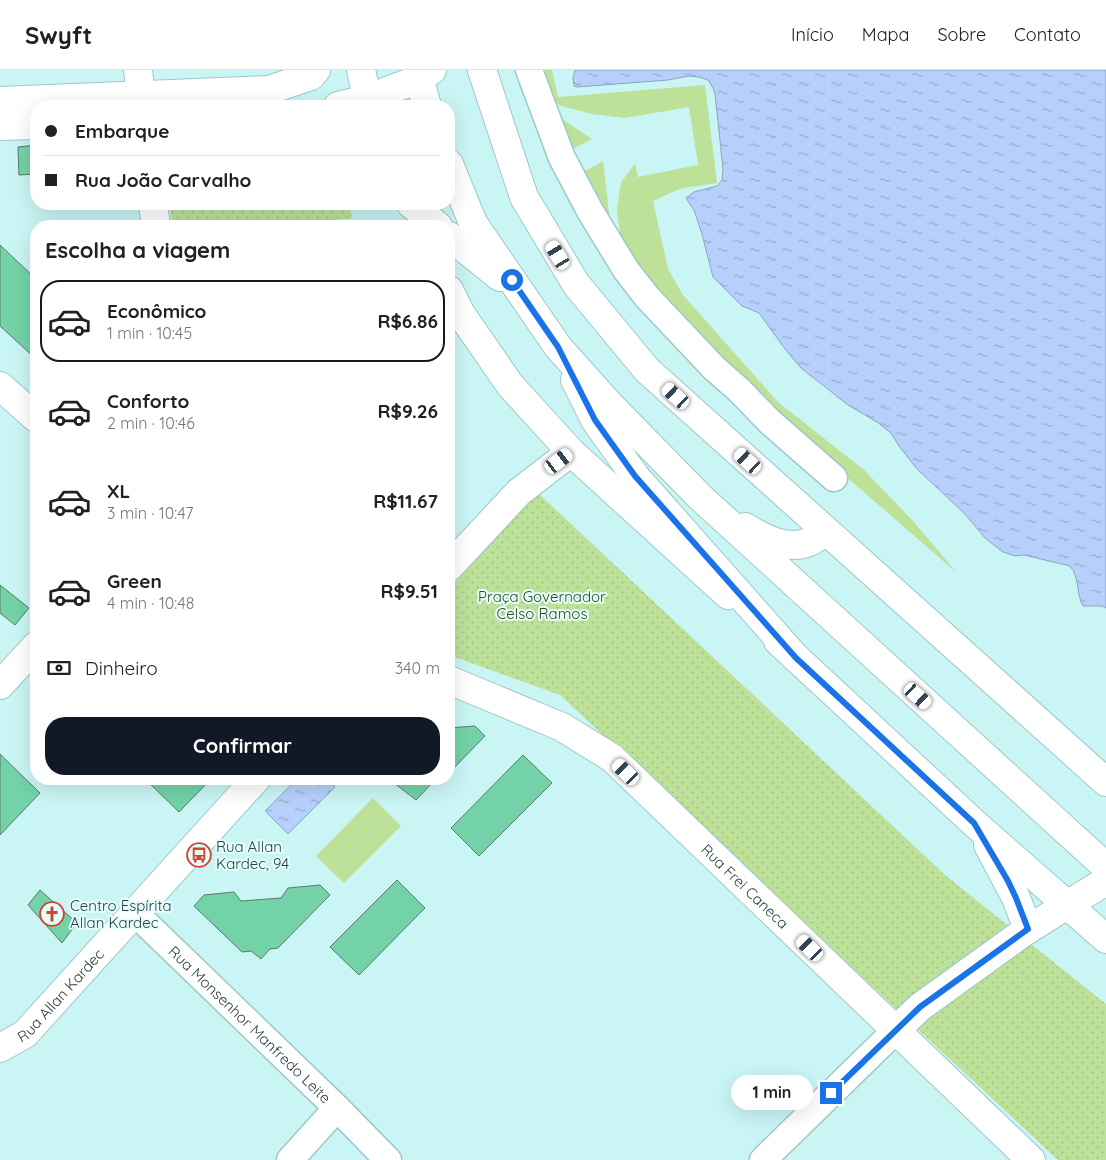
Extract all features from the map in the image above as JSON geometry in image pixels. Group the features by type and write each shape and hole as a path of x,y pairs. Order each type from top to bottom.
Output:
{"main road":[{"path":"0,101 140,91 269,90 311,76 316,70"},
{"path":"361,70 367,100"},
{"path":"482,70 524,197 576,284 648,370 1106,782"},
{"path":"374,100 423,73 426,100"},
{"path":"0,126 30,125"},
{"path":"455,179 473,223 522,295 558,347 610,405 700,497 1106,867"},
{"path":"418,210 431,220"},
{"path":"455,241 522,295"},
{"path":"455,302 461,314 510,385 571,452 974,823 1106,939"},
{"path":"558,347 595,420 635,476 796,658"},
{"path":"0,386 30,413"},
{"path":"455,561 520,492 571,452"},
{"path":"700,497 763,539 794,546 809,542 825,531"},
{"path":"0,685 30,652"},
{"name":"Rua Frei Caneca","path":"455,682 562,727 612,758 1031,1160"},
{"name":"Rua Allan Kardec","path":"0,1048 25,1034 251,785"},
{"path":"974,823 1008,881 1028,929"},
{"path":"896,1030 920,1007 1028,929 1106,881"}],"street":[{"path":"529,70 562,158 590,211 626,270 647,297 714,368 740,390 769,421 834,478"},
{"name":"Rua Monsenhor Manfredo Leite","path":"135,913 337,1108 290,1160"},
{"path":"763,1160 896,1030"},
{"path":"337,1108 388,1160"}],"green space":[{"path":"534,70 552,70 558,97 705,85 717,183 679,189 653,201 668,269 683,295 778,402 864,470 913,521 957,573 774,414 640,277 621,239 617,210 621,182 635,164 638,177 698,165 689,107 625,118 592,114 561,106 553,100"},
{"path":"550,111 592,139 567,152"},
{"path":"603,161 611,230 578,175"},
{"path":"171,210 350,210 353,218 335,220 171,220"},
{"name":"Praça Governador Celso Ramos","path":"537,492 945,875 1106,1004 1106,1160 1058,1160 560,695 455,657 455,582"},
{"path":"373,798 401,826 344,883 316,856"}],"water":[{"path":"575,70 1106,70 1106,608 1102,606 1083,606 1075,576 1070,566 1024,555 1015,556 1003,552 985,538 965,514 917,469 891,433 877,422 848,405 801,368 759,313 742,306 713,277 694,210 686,198 694,192 717,186 722,180 723,169 715,94 708,80 689,76 668,80 577,87 574,86 573,78"},
{"path":"291,785 333,785 335,787 288,834 265,811"}],"building":[{"path":"30,146 30,174 19,175 18,147"},
{"path":"0,245 30,273 30,354 0,326"},
{"path":"0,585 29,608 15,625 0,613"},
{"path":"475,726 485,736 455,767 455,728"},
{"path":"0,754 40,793 0,835"},
{"path":"523,755 552,783 479,856 451,828"},
{"path":"151,785 205,785 179,812"},
{"path":"397,785 430,785 416,800"},
{"path":"397,880 425,908 359,975 330,947"},
{"path":"320,885 330,895 278,948 270,949 261,959 251,951 242,952 194,906 204,895 234,892 241,901 281,898 288,888"},
{"name":"Centro Espírita Allan Kardec","path":"40,890 77,923 62,943 28,905"}],"place":[{"name":"Rua Allan Kardec, 94","path":"199,855"},
{"name":"Centro Espírita Allan Kardec","path":"52,914"}],"route":[{"path":"512,280 558,347 595,420 635,476 796,658 974,823 1000,865 1016,898 1028,929 920,1007 831,1093"}]}
